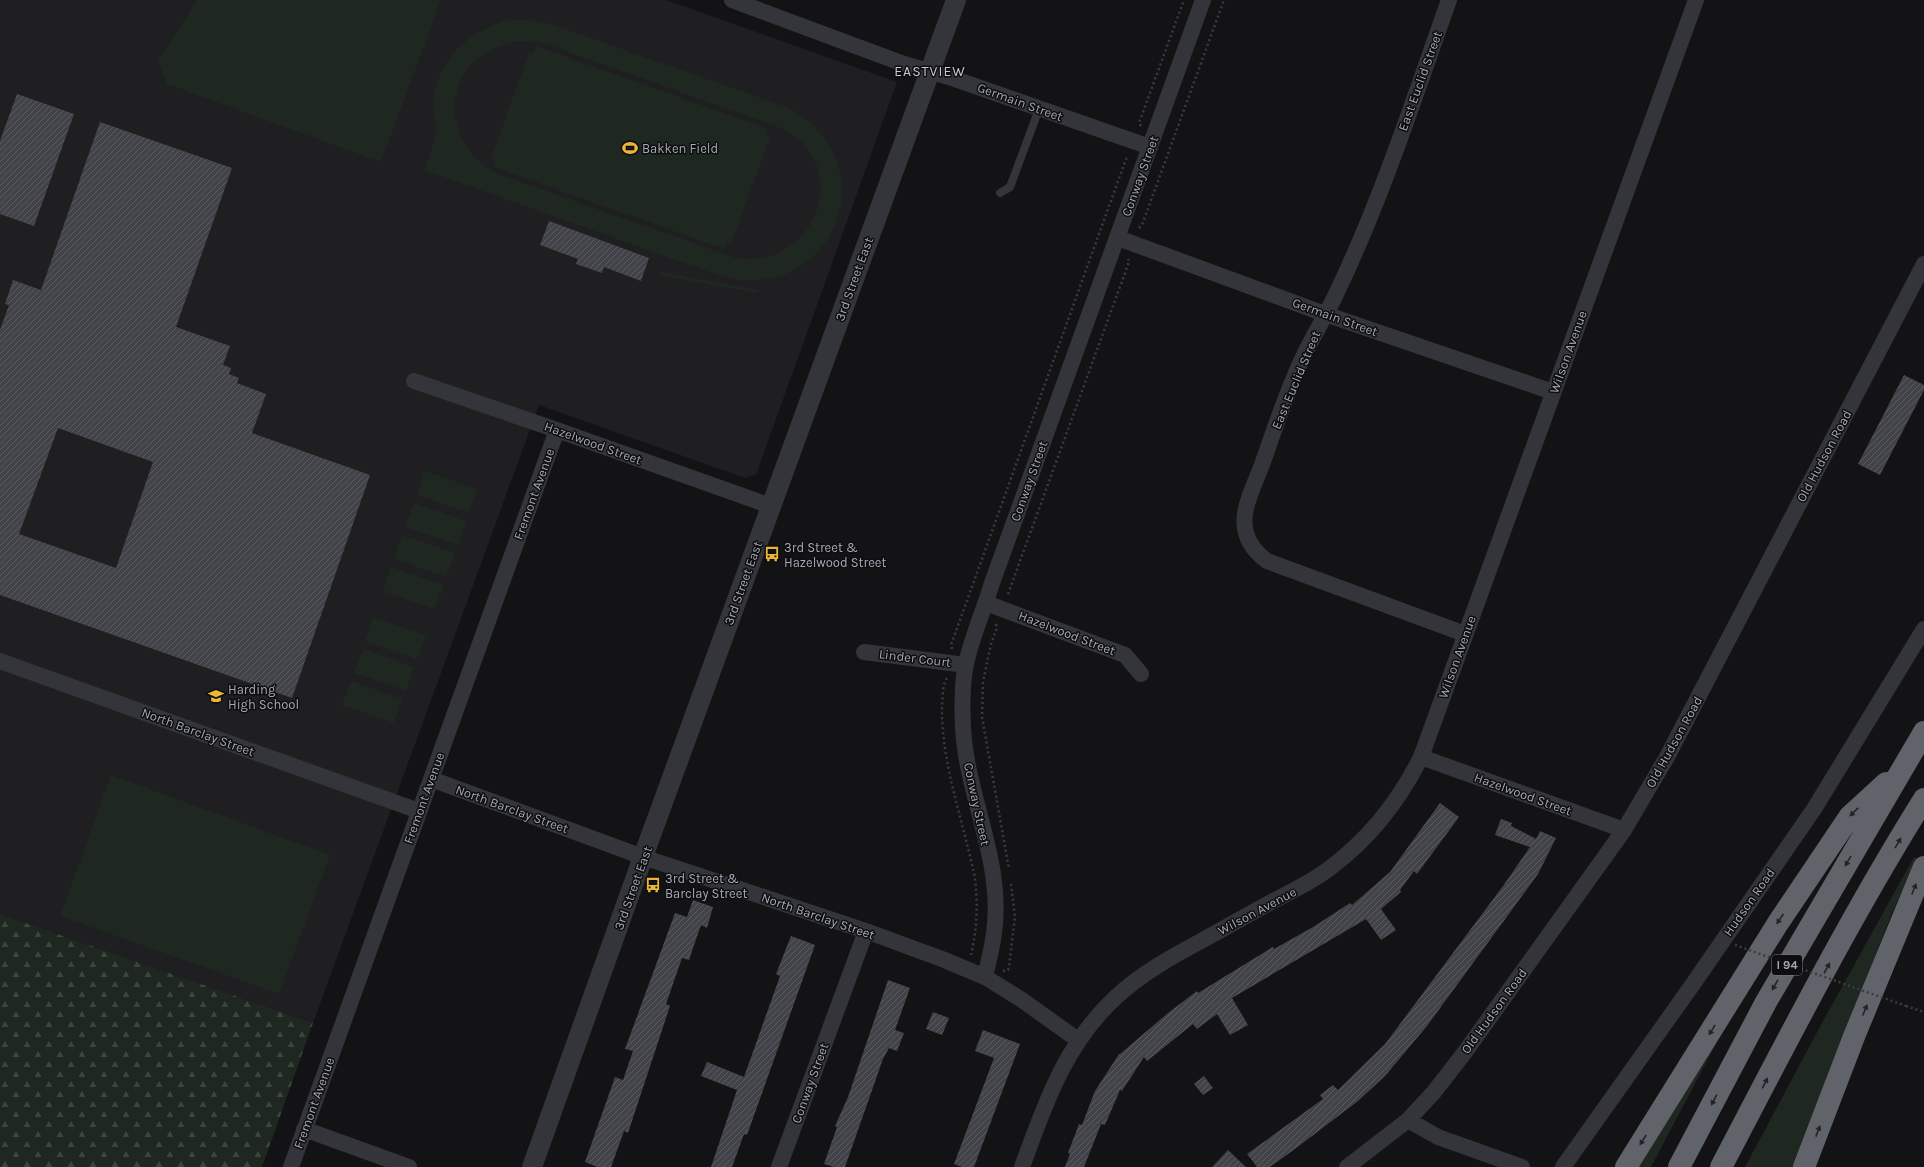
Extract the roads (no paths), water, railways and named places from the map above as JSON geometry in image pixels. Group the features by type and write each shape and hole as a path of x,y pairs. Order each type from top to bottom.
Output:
{"highway":[{"name":"I 94","path":"1679,1167 1766,1002 1924,732"},
{"path":"1626,1167 1778,923 1850,816 1903,767"},
{"name":"I 94","path":"1721,1167 1787,1040 1883,867 1924,799"},
{"path":"1804,1167 1855,1034 1924,866"}],"street":[{"name":"Germain Street","path":"732,0 904,64 1150,147"},
{"name":"3rd Street East","path":"532,1167 643,857 956,0"},
{"name":"Conway Street","path":"985,977 995,923 995,899 992,871 968,763 963,727 966,665 975,632 1203,0"},
{"name":"East Euclid Street","path":"1449,0 1373,210 1337,292 1303,357 1288,393 1245,513 1246,535 1258,554 1278,566 1465,634"},
{"name":"Wilson Avenue","path":"1022,1167 1046,1101 1061,1068 1078,1040 1106,1008 1137,979 1168,959 1304,886 1335,865 1355,848 1379,822 1400,794 1421,757 1696,0"},
{"name":"Germain Street","path":"1118,238 1325,314 1553,392"},
{"name":"Old Hudson Road","path":"1347,1167 1408,1120 1434,1092 1465,1052 1624,830 1678,737 1924,264"},
{"name":"Hazelwood Street","path":"414,381 771,506"},
{"name":"Fremont Avenue","path":"291,1167 557,430"},
{"name":"Hazelwood Street","path":"986,603 1125,655 1141,674"},
{"name":"Hudson Road","path":"1563,1167 1814,809 1924,629"},
{"name":"Linder Court","path":"864,652 966,665"},
{"name":"North Barclay Street","path":"0,661 419,811"},
{"name":"Hazelwood Street","path":"1421,757 1624,830"},
{"name":"North Barclay Street","path":"431,779 643,857 866,931 985,977 1022,1000 1078,1040"},
{"name":"Conway Street","path":"779,1167 866,931"},
{"path":"1408,1120 1438,1137 1522,1167"},
{"path":"304,1129 409,1167"}],"lane":[{"path":"1000,193 1010,187 1039,109"}],"place":[{"name":"Bakken Field","path":"630,148"},
{"name":"3rd Street & Hazelwood Street","path":"772,554"},
{"name":"Harding High School","path":"216,696"},
{"name":"3rd Street & Barclay Street","path":"653,885"}],"district":[{"name":"EASTVIEW","path":"930,71"}]}
